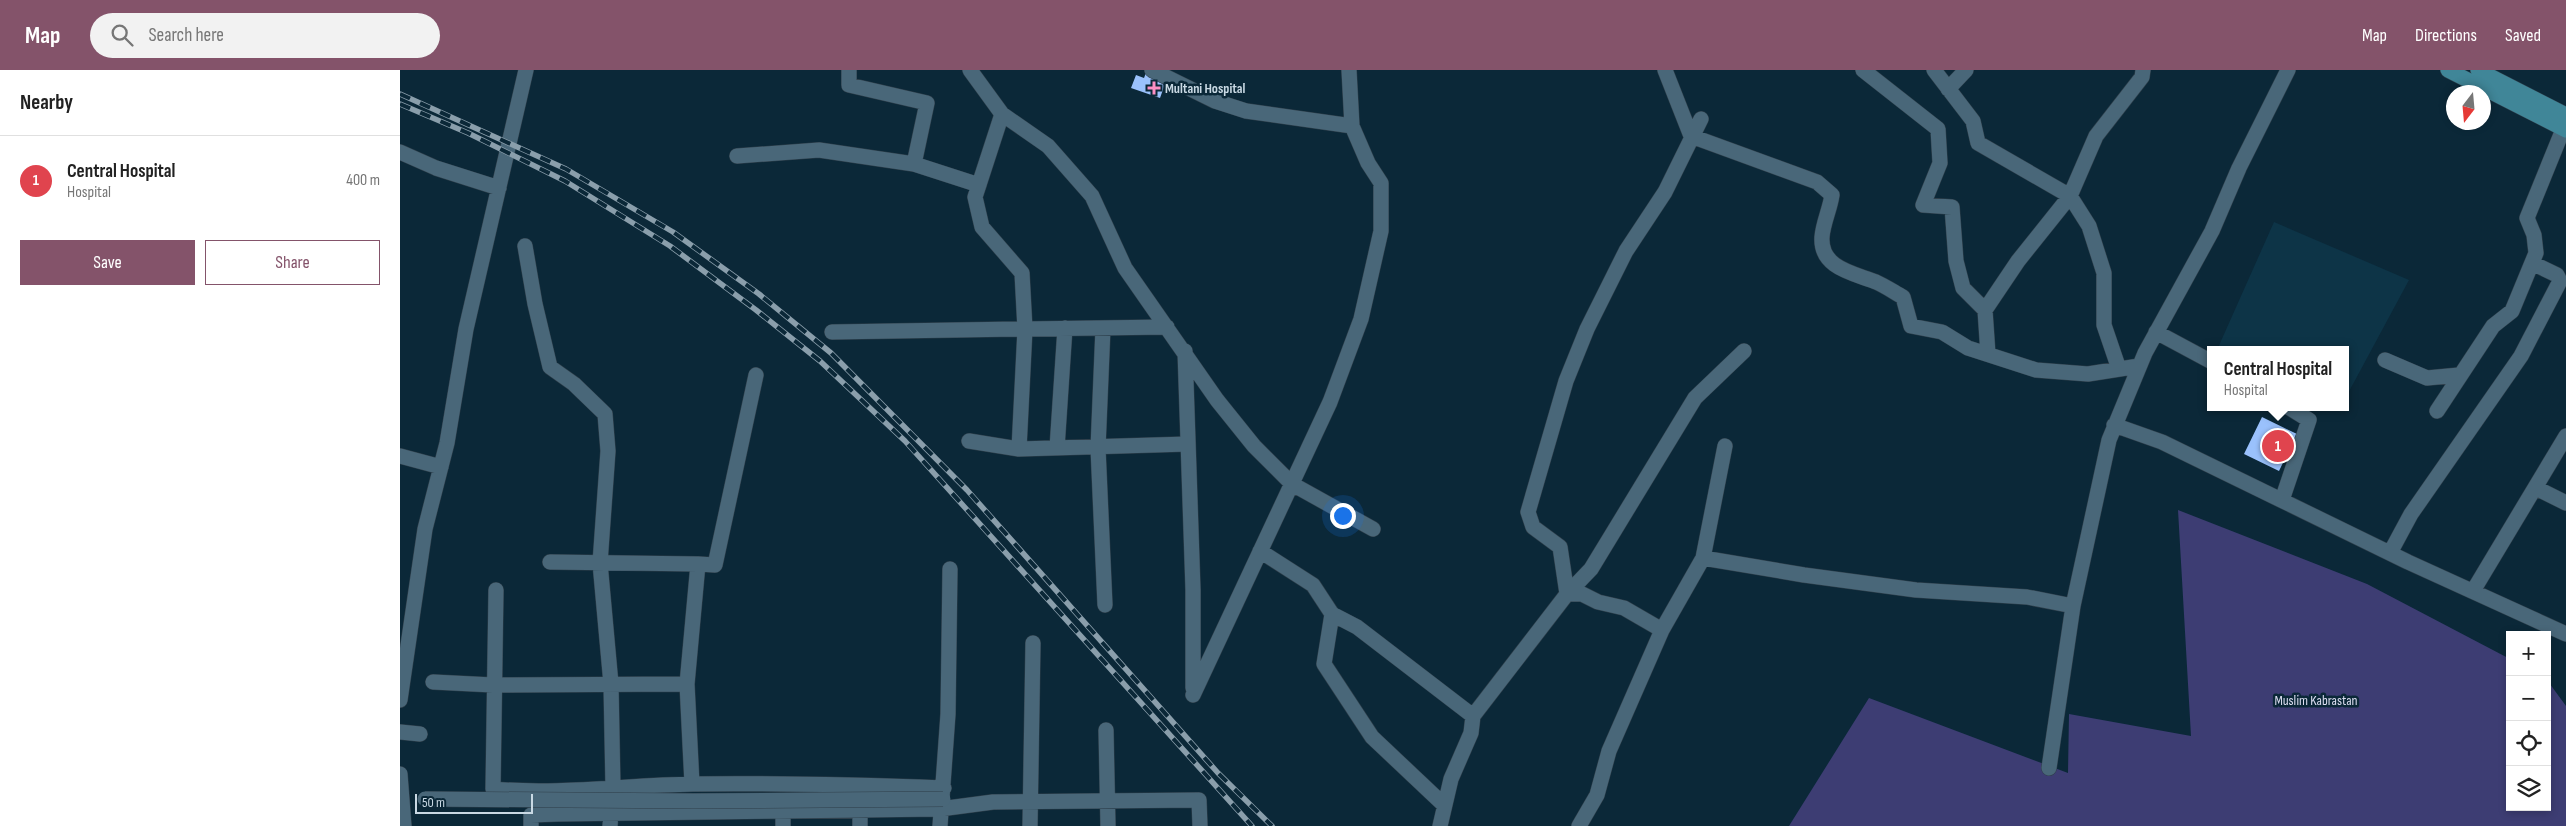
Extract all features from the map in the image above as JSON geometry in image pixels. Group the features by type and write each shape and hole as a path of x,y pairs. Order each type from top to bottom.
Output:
{"main road":[{"path":"2448,70 2565,124"},
{"path":"2478,70 2565,124"}],"street":[{"path":"400,700 404,638 425,530 441,466 466,329 526,70"},
{"path":"849,70 849,84 927,103 914,164"},
{"path":"970,70 1002,114 1048,146 1092,196 1125,268 1218,400 1254,446 1292,484 1373,528"},
{"path":"1152,70 1215,101 1246,111 1352,126"},
{"path":"1185,351 1193,590 1193,695 1330,402 1361,319 1381,231 1381,183 1368,163 1352,126 1349,70"},
{"path":"1665,70 1691,136 1817,182 1830,190 1832,195 1822,236 1823,251 1828,259 1845,271 1877,282 1903,297 1911,326 1942,332 1968,348 2036,370 2088,374 2140,366"},
{"path":"1863,70 1938,129 1940,163 1923,204 1952,207 1956,261 1963,288 1985,310"},
{"path":"1934,70 1973,121 1978,144 2070,196 2088,226 2104,273 2104,325 2119,369"},
{"path":"1948,89 1966,70"},
{"path":"1988,354 1985,310 2018,262 2070,196 2096,136 2142,77 2143,70"},
{"path":"2050,768 2073,606 2083,551 2114,424 2156,332 2212,231 2239,168 2288,70"},
{"path":"1002,114 975,197 982,227 1022,273 1025,329 1019,449"},
{"path":"1567,594 1560,547 1534,527 1528,512 1538,474 1566,381 1587,329 1626,251 1665,192 1701,119"},
{"path":"2437,411 2493,326 2512,311 2536,253 2534,235 2527,218 2565,124"},
{"path":"737,156 819,150 914,164 979,185"},
{"path":"400,152 436,168 499,188"},
{"path":"526,246 535,304 550,367 574,384 605,414 608,451 600,563 611,684 613,788 610,820"},
{"path":"2390,553 2411,514 2521,356 2560,281 2557,275 2532,263"},
{"path":"832,332 1167,327"},
{"path":"1057,448 1065,328"},
{"path":"1104,328 1098,448 1106,605"},
{"path":"2156,332 2207,359"},
{"path":"1440,826 1451,779 1471,733 1473,716 1567,594 1591,569 1695,398 1744,351"},
{"path":"2385,360 2427,378 2460,376"},
{"path":"550,562 715,565 756,375"},
{"path":"2282,500 2309,420 2294,411"},
{"path":"2114,424 2162,442 2390,553 2566,634"},
{"path":"2473,591 2566,436"},
{"path":"969,441 1019,449 1188,444"},
{"path":"1579,826 1597,795 1609,751 1662,630 1702,558 1725,446"},
{"path":"400,456 441,466"},
{"path":"2536,488 2566,503"},
{"path":"1260,551 1313,585 1332,614 1357,627 1473,716"},
{"path":"1702,558 1898,588 2027,597 2073,606"},
{"path":"692,784 687,684 698,564"},
{"path":"940,826 948,714 950,569"},
{"path":"496,590 492,789 613,788 692,784 847,784 942,799"},
{"path":"1567,594 1582,594 1598,602 1624,608 1662,630"},
{"path":"1332,614 1324,664 1372,737 1444,805"},
{"path":"1030,826 1033,643"},
{"path":"433,682 493,685 687,684"},
{"path":"1106,730 1108,826"},
{"path":"400,732 420,734"},
{"path":"400,774 404,826"},
{"path":"425,799 693,802 942,799 1031,803 1199,800 1200,826"},
{"path":"531,826 531,815 610,820 783,818 942,799"},
{"path":"860,810 860,826"}],"shaded area":[{"path":"2274,222 2409,280 2349,391 2349,346 2219,346"}],"green space":[{"name":"Muslim Kabrastan","path":"2178,510 2367,584 2506,657 2506,811 2551,811 2551,685 2566,706 2566,826 1789,826 1869,698 2068,773 2069,714 2191,736"}],"building":[{"path":"1147,70 1169,73 1160,98 1131,88 1136,75 1144,78"},
{"path":"2262,417 2297,434 2279,471 2244,454"}],"railway":[{"path":"400,94 566,169 673,232 759,294 831,353 967,490 1218,773 1272,826"},
{"path":"400,104 468,133 565,181 670,246 756,310 820,361 905,441 1252,826"}],"place":[{"name":"Multani Hospital","path":"1154,88"},
{"name":"Central Hospital","path":"2278,446"}]}
